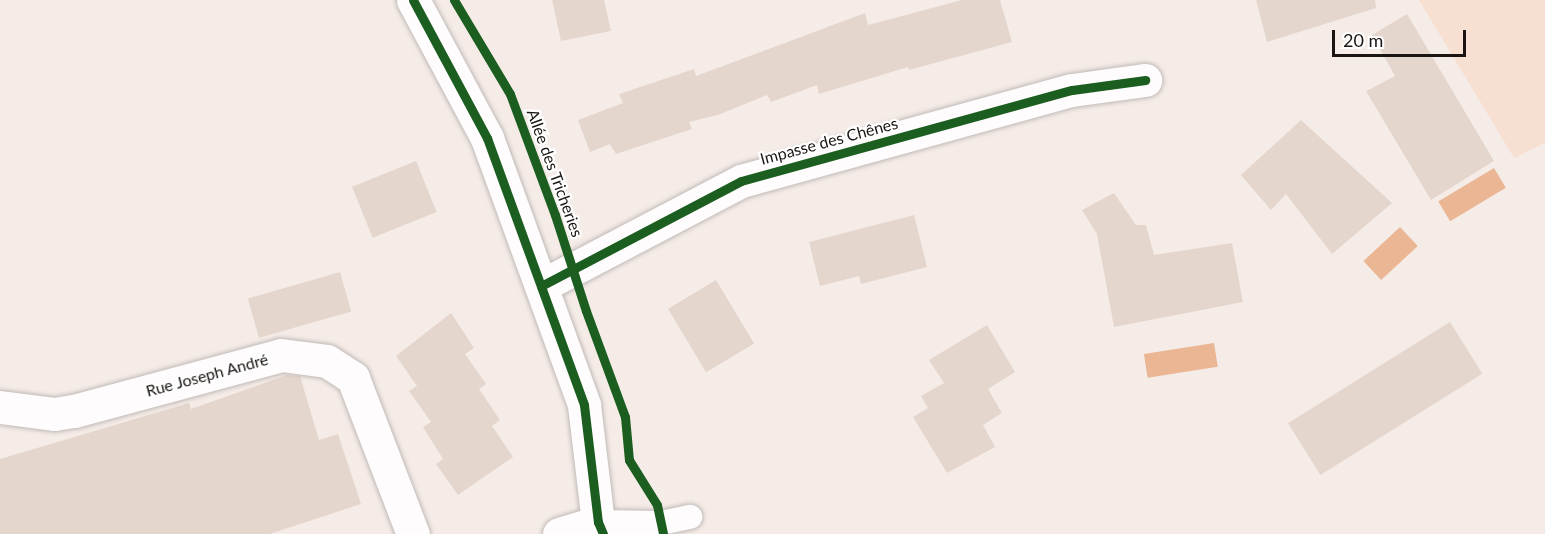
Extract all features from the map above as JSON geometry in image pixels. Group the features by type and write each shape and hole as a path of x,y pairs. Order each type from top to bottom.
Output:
{"street":[{"path":"413,0 487,138 584,405 601,528 559,534"},
{"name":"Impasse des Chênes","path":"541,286 741,181 1072,90 1145,80"},
{"name":"Rue Joseph André","path":"0,407 54,414 74,411 281,355 327,361 353,378 413,534"}],"lane":[{"path":"601,528 661,523 690,517"}],"shaded area":[{"path":"1419,0 1545,0 1545,143 1514,158"},
{"path":"1494,168 1506,188 1450,221 1438,201"},
{"path":"1400,227 1418,246 1381,280 1363,261"},
{"path":"1214,343 1218,367 1148,378 1144,354"}],"building":[{"path":"552,0 604,0 611,31 561,41"},
{"path":"962,0 1000,0 1012,42 909,70 908,67 819,94 817,85 771,102 767,95 718,115 689,122 692,129 616,154 610,144 590,152 578,120 623,103 619,94 694,69 696,76 865,13 868,25"},
{"path":"1256,0 1375,0 1376,8 1267,42"},
{"path":"1407,14 1494,161 1431,200 1366,91 1395,76 1372,35"},
{"path":"1301,120 1392,203 1332,254 1286,194 1271,210 1241,175"},
{"path":"416,161 437,212 373,238 352,187"},
{"path":"1114,193 1136,225 1146,225 1154,255 1232,243 1243,302 1114,327 1097,234 1082,210"},
{"path":"914,215 927,267 861,284 859,276 820,286 809,242"},
{"path":"340,272 351,311 259,338 248,298"},
{"path":"716,280 754,343 706,372 668,309"},
{"path":"451,313 474,348 465,354 486,384 479,389 500,420 492,426 513,457 458,495 436,464 443,459 423,427 431,422 409,391 417,386 396,356"},
{"path":"1450,322 1482,374 1320,475 1288,423"},
{"path":"987,325 1015,372 988,389 1002,413 983,425 995,447 947,473 913,417 928,408 921,396 944,383 929,360"},
{"path":"287,375 300,376 319,440 338,434 361,504 270,534 0,534 0,459 189,403 191,409"}],"cycle path":[{"path":"413,0 487,138 584,405 598,522 603,534"},
{"name":"Allée des Tricheries","path":"454,0 510,94 555,215 586,311 625,417 629,460 657,505 663,534"},
{"path":"541,286 741,181 1072,90 1145,80"}]}
